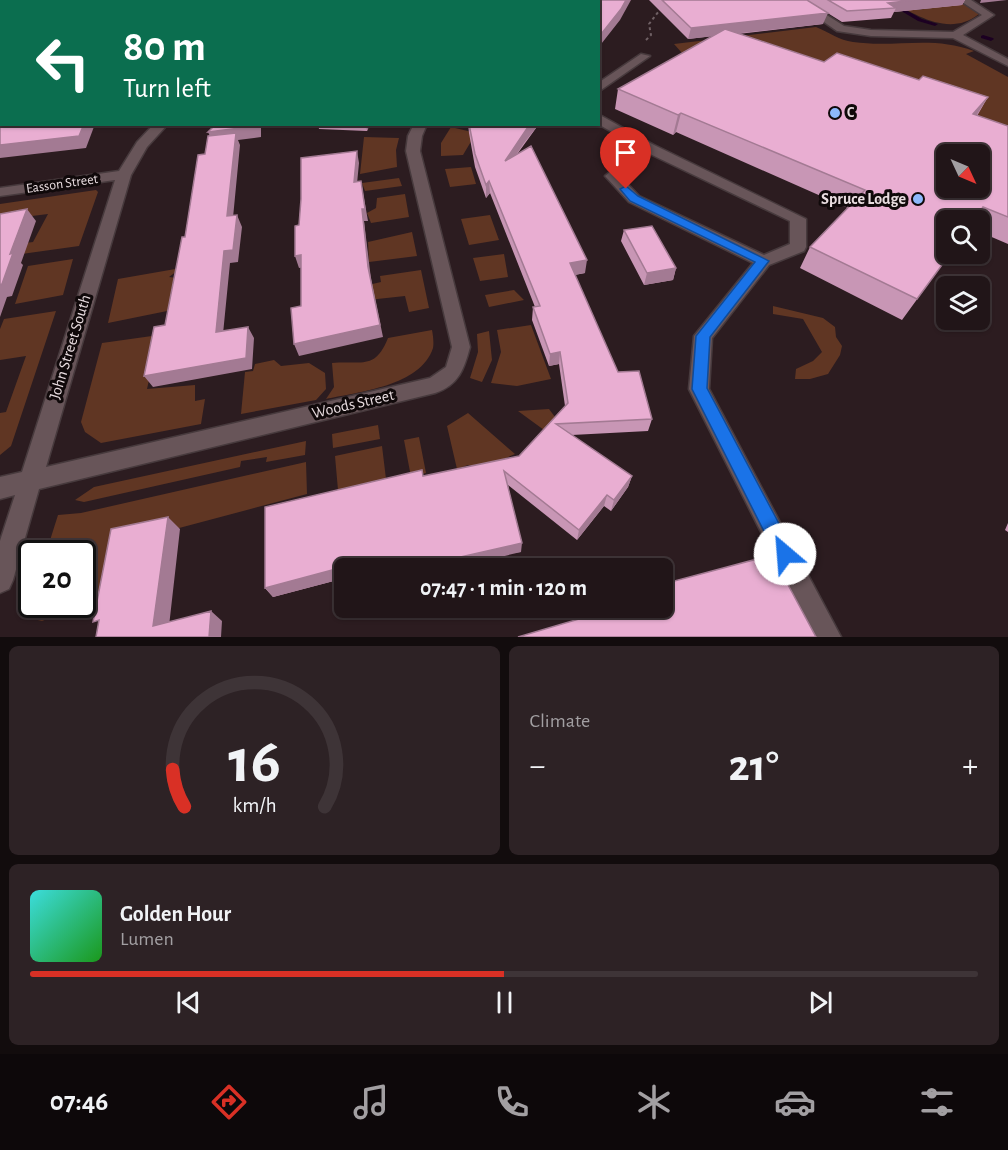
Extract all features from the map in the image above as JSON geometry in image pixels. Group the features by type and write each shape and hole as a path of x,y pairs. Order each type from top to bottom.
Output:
{"street":[{"path":"797,0 841,29 871,33 955,35 1008,63"},
{"path":"955,35 989,15 964,0"},
{"path":"600,88 645,56"},
{"path":"600,119 649,148 798,219 798,248 763,261 703,336 699,389 828,637"},
{"name":"John Street South","path":"0,580 28,482 124,176 142,145 160,126"},
{"name":"Woods Street","path":"0,488 435,385 454,370 461,347 413,151 415,136 420,126"},
{"path":"649,148 612,176 634,199 763,261"},
{"name":"Easson Street","path":"0,192 124,176"}],"path":[{"path":"645,56 650,51 639,47 651,35 649,24 658,9 672,6"}],"shaded area":[{"path":"889,0 917,10 964,3 979,14 968,21 945,24 922,18"},
{"path":"816,27 853,42 929,43 959,46 974,51 966,54 1008,77 1008,151 990,152 990,144 954,144 979,116 914,94 690,62 674,44"},
{"path":"451,127 476,133 463,155 441,156 441,143"},
{"path":"364,137 399,138 396,150 397,167 360,174"},
{"path":"471,167 476,184 450,187 445,169"},
{"path":"399,178 402,186 365,191 362,183"},
{"path":"96,190 98,192 79,246 0,257 4,246 33,242 48,214 0,220 0,204"},
{"path":"405,194 409,217 371,223 367,213 376,208 377,198"},
{"path":"490,215 499,240 469,245 461,219"},
{"path":"412,232 417,256 369,262 368,242"},
{"path":"504,254 508,277 480,281 473,258"},
{"path":"73,259 63,295 15,304 28,266"},
{"path":"181,268 169,277 177,278 172,310 108,323 118,279"},
{"path":"421,270 429,308 409,312 405,296 368,300 364,286 381,282 380,276"},
{"path":"514,290 524,300 489,307 485,295"},
{"path":"773,306 823,318 835,327 836,337 842,346 840,355 828,374 810,379 795,379 796,369 813,361 822,352 803,319 773,314"},
{"path":"56,311 11,446 0,455 0,413 6,412 26,356 0,360 0,329 4,319"},
{"path":"531,325 551,379 517,386 491,383 501,352 497,330"},
{"path":"432,330 433,348 426,361 416,371 402,379 371,390 326,399 334,387 332,363 366,362 378,355 388,338"},
{"path":"489,331 492,360 482,382 470,378 478,352 477,334"},
{"path":"159,335 147,389 195,385 195,401 205,399 201,424 101,443 85,432 81,422 102,343"},
{"path":"274,360 281,366 309,363 325,373 326,389 316,400 241,414 245,372 253,371 255,364"},
{"path":"549,409 555,417 544,430 518,411"},
{"path":"468,413 515,454 481,469 468,465 457,469 447,426"},
{"path":"378,425 380,439 333,448 332,434"},
{"path":"419,437 426,473 411,477 404,440"},
{"path":"306,441 305,455 266,462 267,457 241,461 240,467 84,502 75,500 94,487"},
{"path":"382,446 386,479 338,490 335,456"},
{"path":"306,462 307,494 119,544 96,601 96,540 50,540 58,515 81,513"},
{"path":"29,618 50,618 42,621"}],"building":[{"path":"600,0 626,0 600,35"},
{"path":"662,0 807,0 828,13 691,28"},
{"path":"828,0 914,0 888,3 896,8 847,11"},
{"path":"725,29 824,62 837,53 919,80 923,76 988,97 973,114 1008,126 1008,217 983,207 981,210 936,210 936,264 943,264 917,299 810,247 865,190 681,113 678,115 618,89"},
{"path":"0,126 83,126 79,136 0,145"},
{"path":"214,126 257,126 208,132"},
{"path":"469,126 529,126 505,161 531,146 587,260 570,263 618,372 639,371 652,419 556,424 632,476 614,500 607,495 579,530 504,471 522,543 456,558 334,558 334,570 265,588 265,507 422,470 423,476 519,456 568,403 560,352 550,354 533,307 540,306 489,181 486,185 475,154"},
{"path":"236,133 227,216 237,215 233,250 224,251 216,332 248,327 246,358 144,376 154,327 165,325 182,237 185,237 198,155 205,154 208,136"},
{"path":"357,151 354,182 361,181 368,267 380,325 294,344 291,308 301,306 301,255 295,256 295,226 299,225 301,158"},
{"path":"27,209 10,254 13,253 2,284 0,285 0,214"},
{"path":"652,226 676,268 647,273 624,230"},
{"path":"168,517 153,626 211,611 209,637 96,637 99,620 93,622 96,618 96,606 111,529"},
{"path":"772,555 816,637 518,637 582,618 673,618 673,581"}],"waterway":[{"path":"885,0 920,20 935,24"},
{"path":"983,37 991,39"}],"place":[{"name":"C","path":"835,113"},
{"name":"Spruce Lodge","path":"918,199"}],"route":[{"path":"626,189 634,199 763,261 703,336 699,389 785,554"}]}
